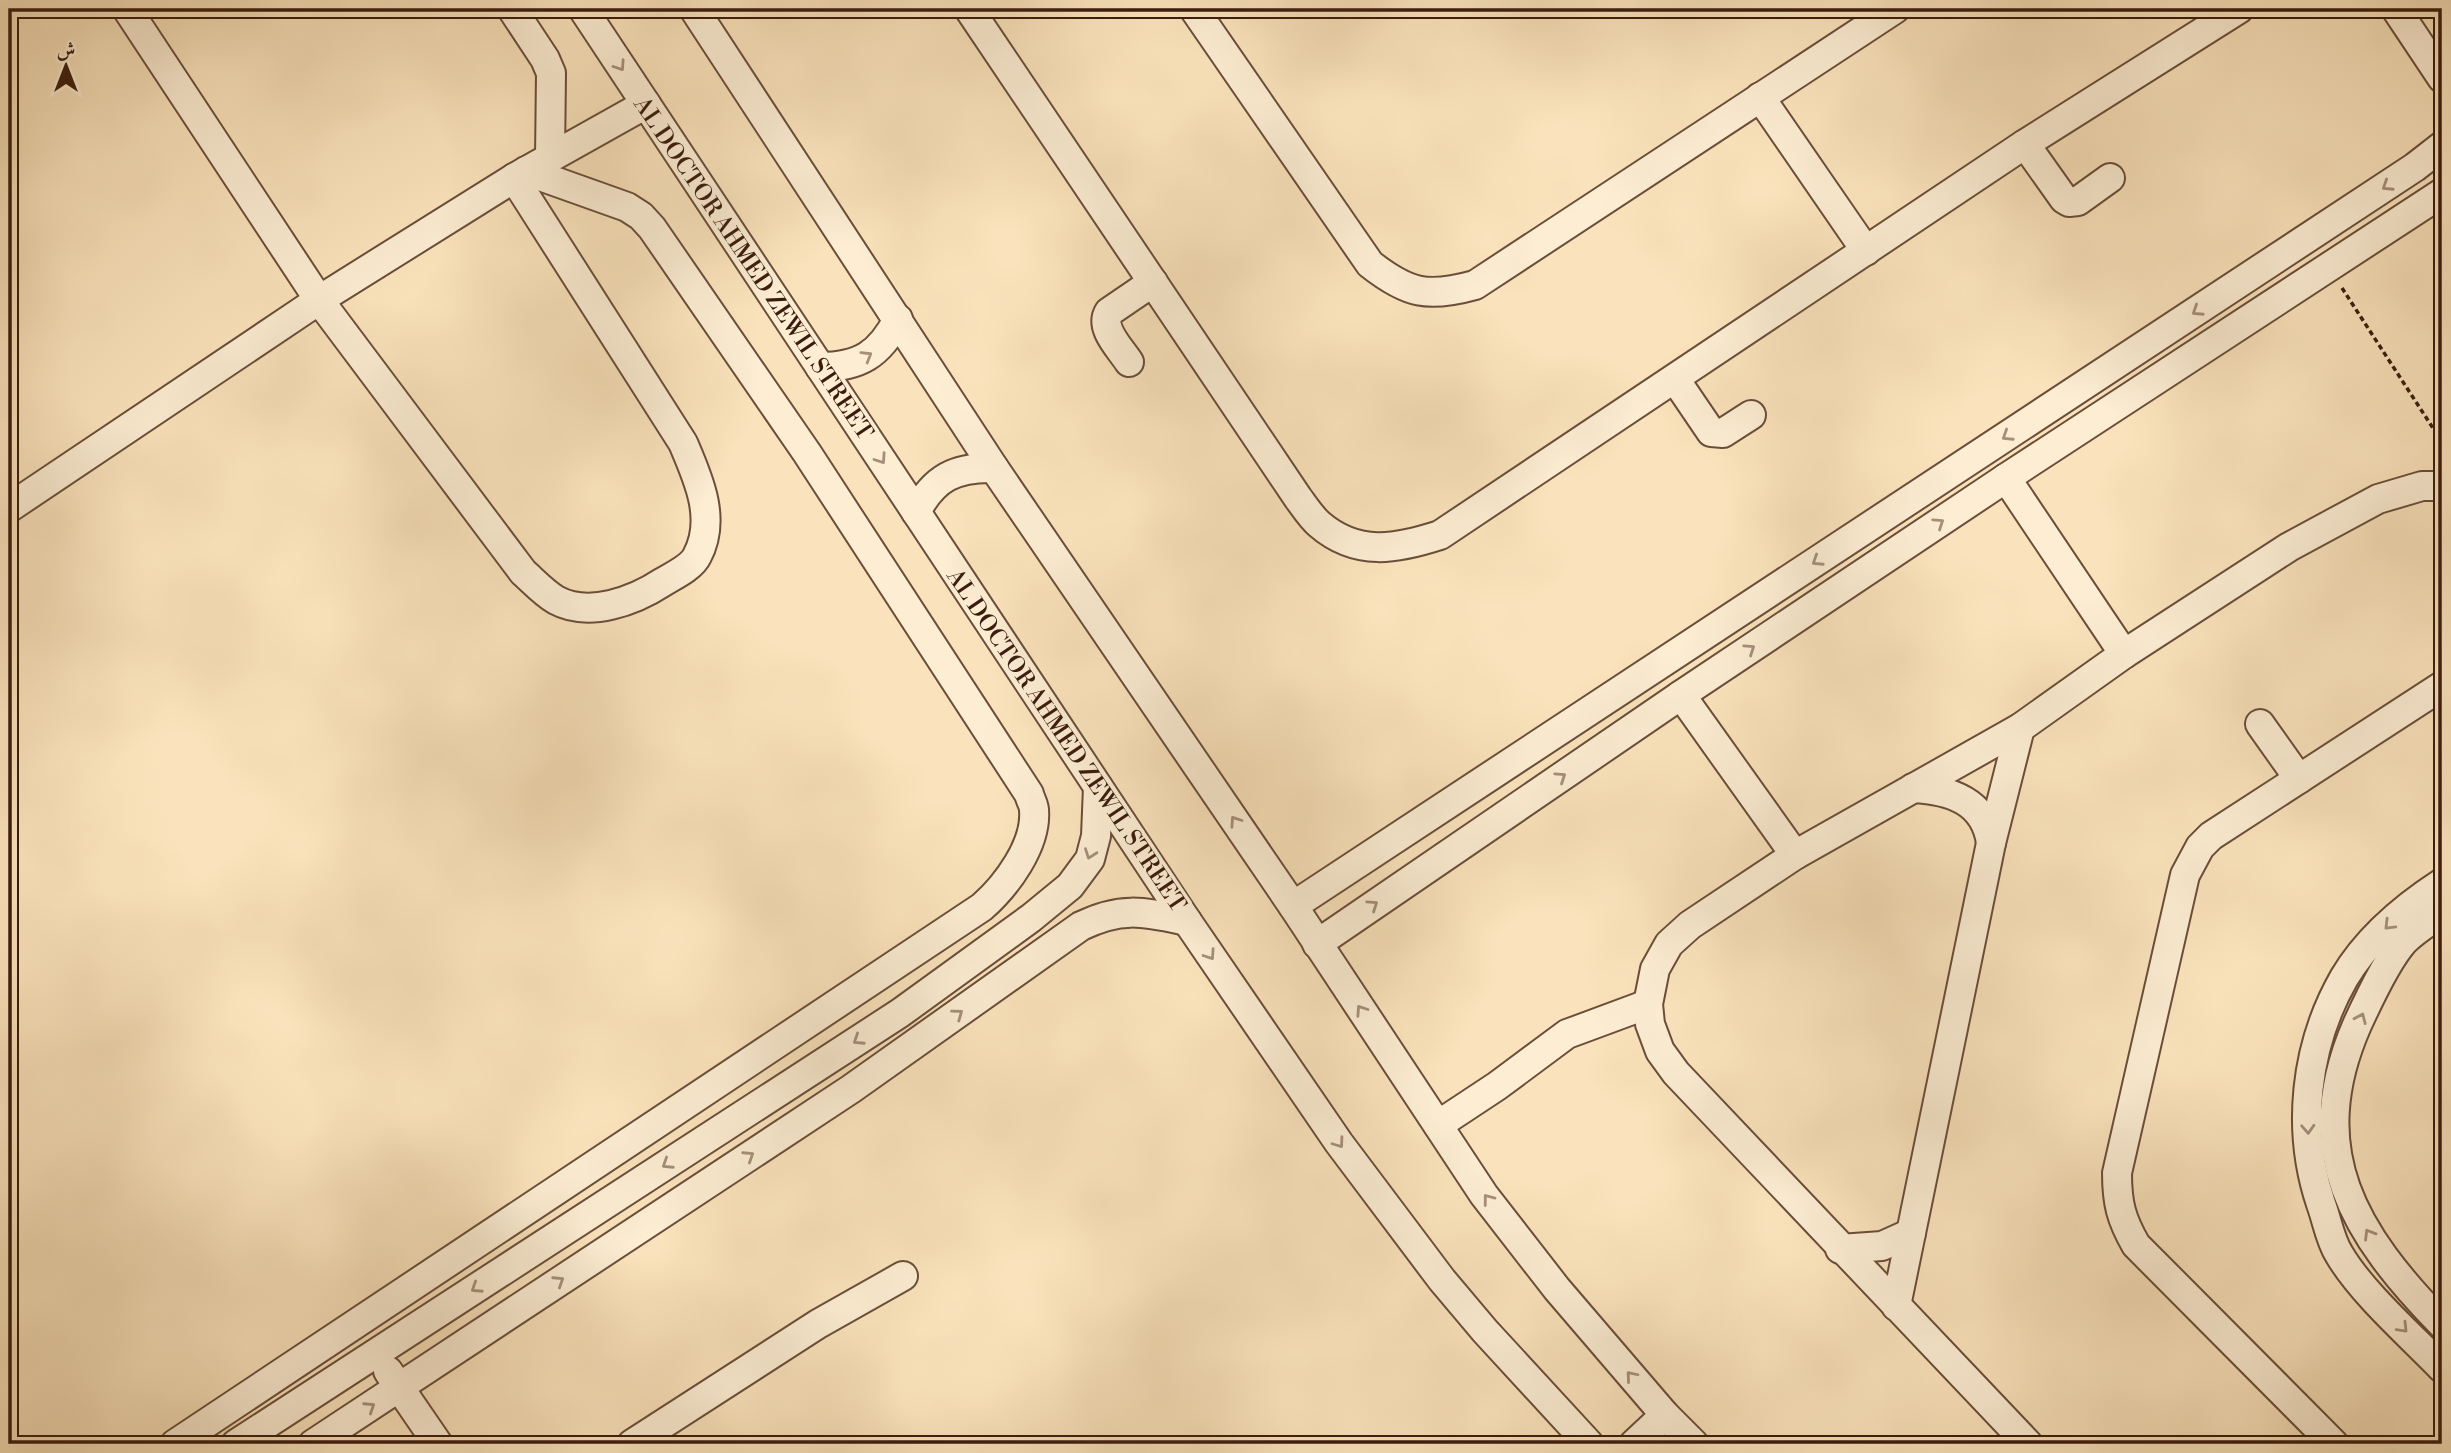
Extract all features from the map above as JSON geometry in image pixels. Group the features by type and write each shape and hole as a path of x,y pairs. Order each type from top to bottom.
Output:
{"street":[{"path":"127,9 319,300 523,572 557,601 586,608 616,604 647,593 696,558 704,532 705,508 700,482 683,443 530,169 551,73 545,59 512,9"},
{"name":"AL DOCTOR AHMED ZEWIL STREET","path":"583,9 1187,921 1339,1143 1442,1280 1589,1444"},
{"path":"694,9 994,468 1293,906 1484,1195 1558,1289 1665,1415 1694,1444"},
{"path":"1194,9 1370,264 1392,281 1419,291 1448,292 1475,285 1760,97 1864,17 1895,9"},
{"path":"980,13 1153,282 1298,498 1318,523 1346,541 1378,549 1409,545 1440,535 2025,144 2238,9"},
{"path":"2396,9 2442,78"},
{"path":"1760,97 1866,251"},
{"path":"9,508 319,300 530,169 646,104"},
{"path":"2025,144 2064,199 2069,202 2078,201 2110,178"},
{"path":"1293,906 2403,175 2442,146"},
{"path":"175,1444 982,907 1014,873 1031,833 1034,810 1029,794 807,453 652,228 641,216 627,207 530,169"},
{"path":"1317,944 1681,695 2006,478 2442,193"},
{"path":"1129,362 1107,329 1106,318 1109,312 1153,282"},
{"path":"820,367 849,364 876,351 889,337 898,320"},
{"path":"1675,379 1711,432 1723,433 1751,415"},
{"path":"916,512 925,495 939,481 956,472 975,467 994,468"},
{"path":"2006,478 2124,653"},
{"path":"2028,1444 1840,1249 1676,1073 1660,1051 1650,1024 1648,1004 1655,969 1669,944 1689,925 1795,855 2020,728 2124,653 2289,547 2378,499 2422,486 2442,486"},
{"path":"2334,1444 2136,1245 2123,1223 2117,1198 2117,1172 2185,875 2191,860 2211,836 2442,686"},
{"path":"1681,695 1795,855"},
{"path":"2260,724 2299,779"},
{"path":"1896,1306 1992,843 2020,728"},
{"path":"236,1444 900,1013 1031,918 1070,886 1090,859 1096,836 1098,787"},
{"path":"1913,788 1932,789 1969,802 1982,816 1992,843"},
{"path":"2442,883 2393,920 2345,976 2326,1015 2314,1053 2307,1092 2309,1153 2313,1181 2338,1253 2360,1283 2442,1368"},
{"path":"313,1444 920,1042 1081,926 1102,916 1126,912 1147,912 1187,921"},
{"path":"2442,912 2404,942 2364,1009 2347,1047 2333,1118 2334,1147 2341,1177 2353,1208 2403,1284 2442,1324"},
{"path":"1438,1125 1567,1034 1648,1004"},
{"path":"900,1013 920,1042"},
{"path":"1840,1249 1882,1246 1911,1233"},
{"path":"632,1444 818,1324 903,1276"},
{"path":"377,1353 438,1444"},
{"path":"1634,1444 1665,1415"}],"path":[{"path":"2329,268 2442,442"}]}
